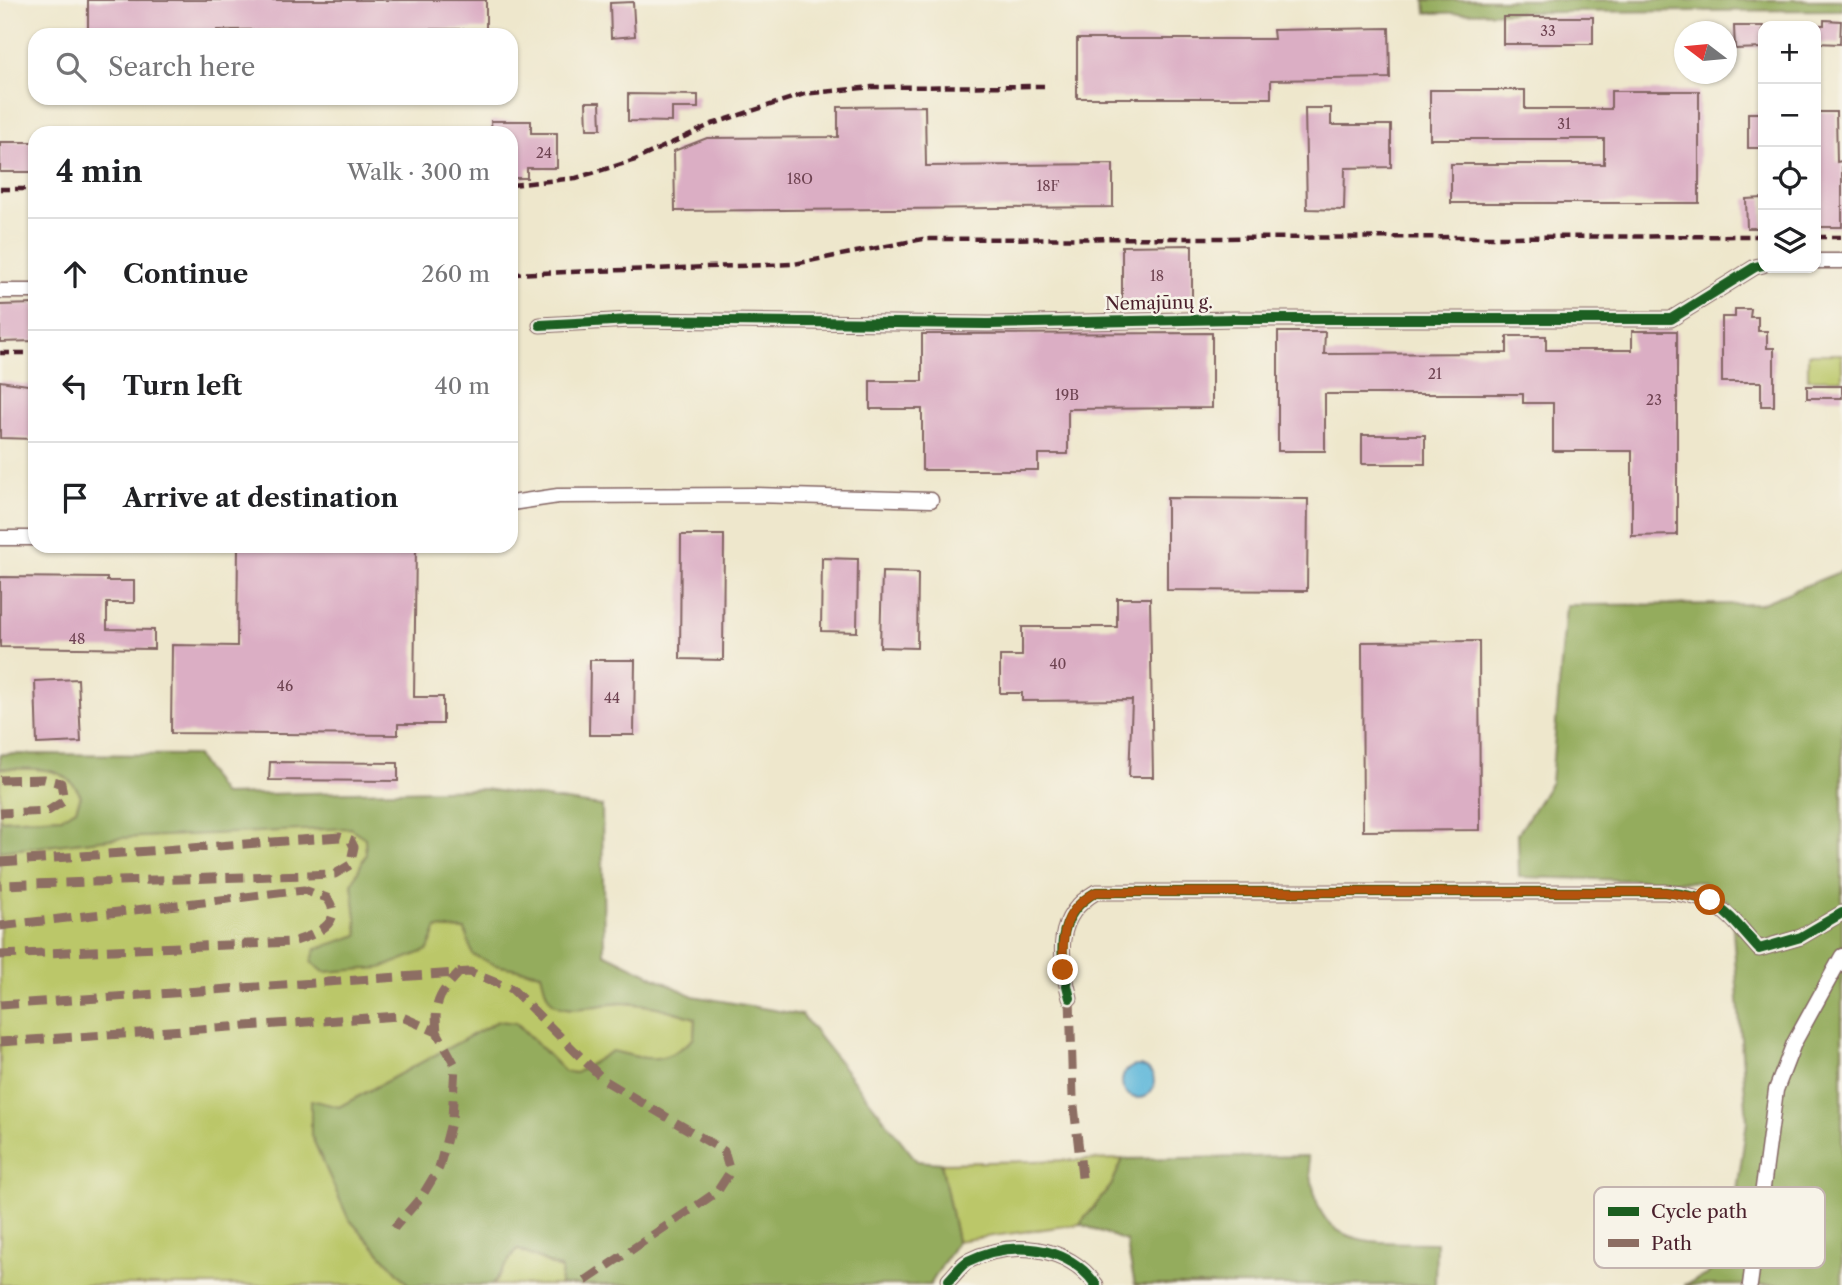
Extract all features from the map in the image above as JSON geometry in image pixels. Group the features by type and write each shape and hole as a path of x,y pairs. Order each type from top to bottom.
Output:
{"street":[{"path":"1821,261 1842,261"},
{"name":"Nemajūnų g.","path":"540,325 630,320 988,324 1234,319 1671,319 1758,266"},
{"path":"0,291 28,291"},
{"path":"518,502 584,495 755,495 931,500"},
{"path":"0,538 28,538"},
{"path":"1070,998 1063,970 1067,921 1078,902 1096,892 1665,892 1710,900 1722,908 1759,949 1801,937 1842,913"},
{"path":"1763,1187 1776,1090 1794,1043 1842,956"},
{"path":"949,1280 966,1262 996,1252 1024,1248 1058,1256 1074,1265 1096,1285"}],"green space":[{"path":"1425,0 1842,0 1842,10 1426,13"},
{"path":"1808,354 1842,354 1842,379 1808,379"},
{"path":"1842,571 1842,1285 1684,1285 1707,1275 1712,1268 1825,1268 1825,1187 1738,1187 1747,1121 1731,904 1703,882 1519,877 1518,834 1551,782 1566,605 1760,604"},
{"path":"0,754 196,755 223,795 484,789 602,806 604,953 693,996 802,1015 917,1161 941,1163 957,1241 930,1285 560,1285 562,1269 517,1249 492,1285 409,1285 348,1218 311,1135 311,1100 339,1107 498,1021 516,1023 565,1072 576,1073 612,1051 646,1058 674,1053 694,1038 695,1018 634,1003 574,1009 558,1006 548,996 541,973 495,965 473,955 465,930 437,928 428,950 381,968 324,972 311,962 316,949 358,935 352,884 366,854 365,838 350,828 119,838 0,851 0,820 62,817 76,809 81,796 74,785 57,773 36,769 0,768"},
{"path":"0,768 57,772 74,784 81,795 76,809 62,817 0,820"},
{"path":"350,828 365,837 366,854 352,884 359,935 316,950 437,928 465,930 495,965 541,973 547,994 570,1008 624,1003 657,1007 695,1018 694,1038 665,1057 636,1057 612,1051 576,1073 565,1072 517,1023 498,1021 339,1107 348,1218 409,1285 0,1285 0,851 119,838"},
{"path":"1307,1156 1317,1202 1332,1226 1358,1239 1436,1243 1435,1285 1135,1285 1126,1241 1080,1224 1111,1186 1123,1159"},
{"path":"1123,1159 1111,1186 1080,1224 957,1241 941,1163"},
{"path":"517,1249 562,1270 560,1285 493,1285"}],"water":[{"path":"1138,1066 1149,1071 1154,1082 1149,1093 1138,1098 1127,1093 1122,1082 1127,1071"}],"building":[{"path":"88,0 486,0 486,28 88,28"},
{"path":"633,2 635,36 611,38 610,3"},
{"path":"1503,17 1593,17 1593,44 1503,44"},
{"path":"1824,20 1841,21 1840,44 1821,43 1821,25 1824,25"},
{"path":"1737,26 1758,26 1758,48 1737,49"},
{"path":"1389,28 1390,78 1271,80 1271,98 1077,98 1077,39 1274,39 1273,30"},
{"path":"1430,90 1525,90 1525,109 1611,109 1611,91 1699,91 1699,203 1451,203 1451,164 1604,164 1604,139 1430,139"},
{"path":"628,94 698,95 698,108 672,108 672,122 628,121"},
{"path":"586,102 600,102 601,129 587,129"},
{"path":"925,106 926,166 1113,164 1113,207 675,211 674,151 707,138 838,137 838,107"},
{"path":"1305,108 1331,108 1331,125 1391,125 1391,167 1345,168 1344,210 1307,209"},
{"path":"1821,112 1836,112 1837,162 1842,161 1842,227 1821,227"},
{"path":"1748,113 1758,113 1758,148 1748,148"},
{"path":"491,121 531,121 531,133 557,133 557,168 527,168 527,178 518,178 518,126 491,126"},
{"path":"0,142 28,142 28,172 0,172"},
{"path":"1758,198 1758,228 1747,228 1746,199"},
{"path":"1192,245 1192,306 1122,307 1122,246"},
{"path":"28,304 28,341 0,342 0,305"},
{"path":"1735,309 1751,309 1750,317 1758,317 1758,331 1767,331 1767,348 1774,348 1774,406 1761,406 1761,382 1722,382 1722,317 1735,317"},
{"path":"1632,331 1677,331 1677,535 1632,536 1632,451 1553,451 1553,403 1523,403 1523,394 1325,394 1325,451 1278,451 1278,332 1325,332 1324,354 1507,353 1507,336 1546,336 1546,350 1632,350"},
{"path":"1212,333 1212,408 1068,409 1068,454 1038,454 1038,470 922,470 922,409 870,409 870,381 922,381 922,334"},
{"path":"0,381 28,385 28,439 0,438"},
{"path":"1807,386 1842,386 1842,398 1807,398"},
{"path":"1362,435 1425,435 1425,464 1362,464"},
{"path":"1167,498 1308,499 1307,591 1167,590"},
{"path":"681,535 724,535 723,660 680,659"},
{"path":"238,553 416,553 414,697 443,697 443,724 398,724 398,735 171,733 172,645 237,646"},
{"path":"822,558 858,559 857,632 821,631"},
{"path":"882,572 918,573 917,648 880,647"},
{"path":"0,577 107,578 107,581 134,581 134,603 107,603 107,629 154,630 154,649 0,647"},
{"path":"1117,598 1150,598 1153,777 1129,777 1132,700 1022,701 1022,693 1000,693 1000,656 1022,656 1022,627 1117,627"},
{"path":"1479,641 1480,830 1363,831 1362,642"},
{"path":"590,660 635,660 634,735 589,735"},
{"path":"78,679 81,742 37,744 35,681"},
{"path":"270,762 398,763 398,781 269,780"}],"railway":[{"path":"518,184 576,178 635,160 712,124 804,94 872,87 1044,86"},
{"path":"0,189 28,189"},
{"path":"518,274 794,264 923,239 1758,236"},
{"path":"1821,237 1842,237"},
{"path":"0,353 28,353"}],"marked path":[{"path":"0,780 44,779 61,783 64,801 48,811 0,813"},
{"path":"0,862 340,837 351,841 354,847 350,865 335,874 0,885"},
{"path":"0,926 304,890 327,898 333,915 324,928 292,942 0,955"},
{"path":"0,1005 470,972 512,989 604,1080 724,1151 730,1172 717,1192 579,1285"},
{"path":"437,1032 436,1013 439,1000 446,987 459,973"},
{"path":"1070,998 1073,1097 1083,1186"},
{"path":"0,1042 400,1016 437,1032 455,1065 452,1119 439,1168 422,1196 394,1228"}],"cycle path":[{"path":"540,325 630,320 988,324 1234,319 1671,319 1758,266"},
{"path":"1070,998 1062,952 1066,925 1082,902 1096,892 1665,892 1698,898 1719,908 1759,949 1801,937 1842,913"},
{"path":"949,1280 968,1261 984,1254 1019,1249 1037,1250 1070,1261 1084,1271 1096,1285"}],"route":[{"path":"1063,970 1063,936 1067,921 1078,902 1096,892 1665,892 1691,894 1710,900"}]}
